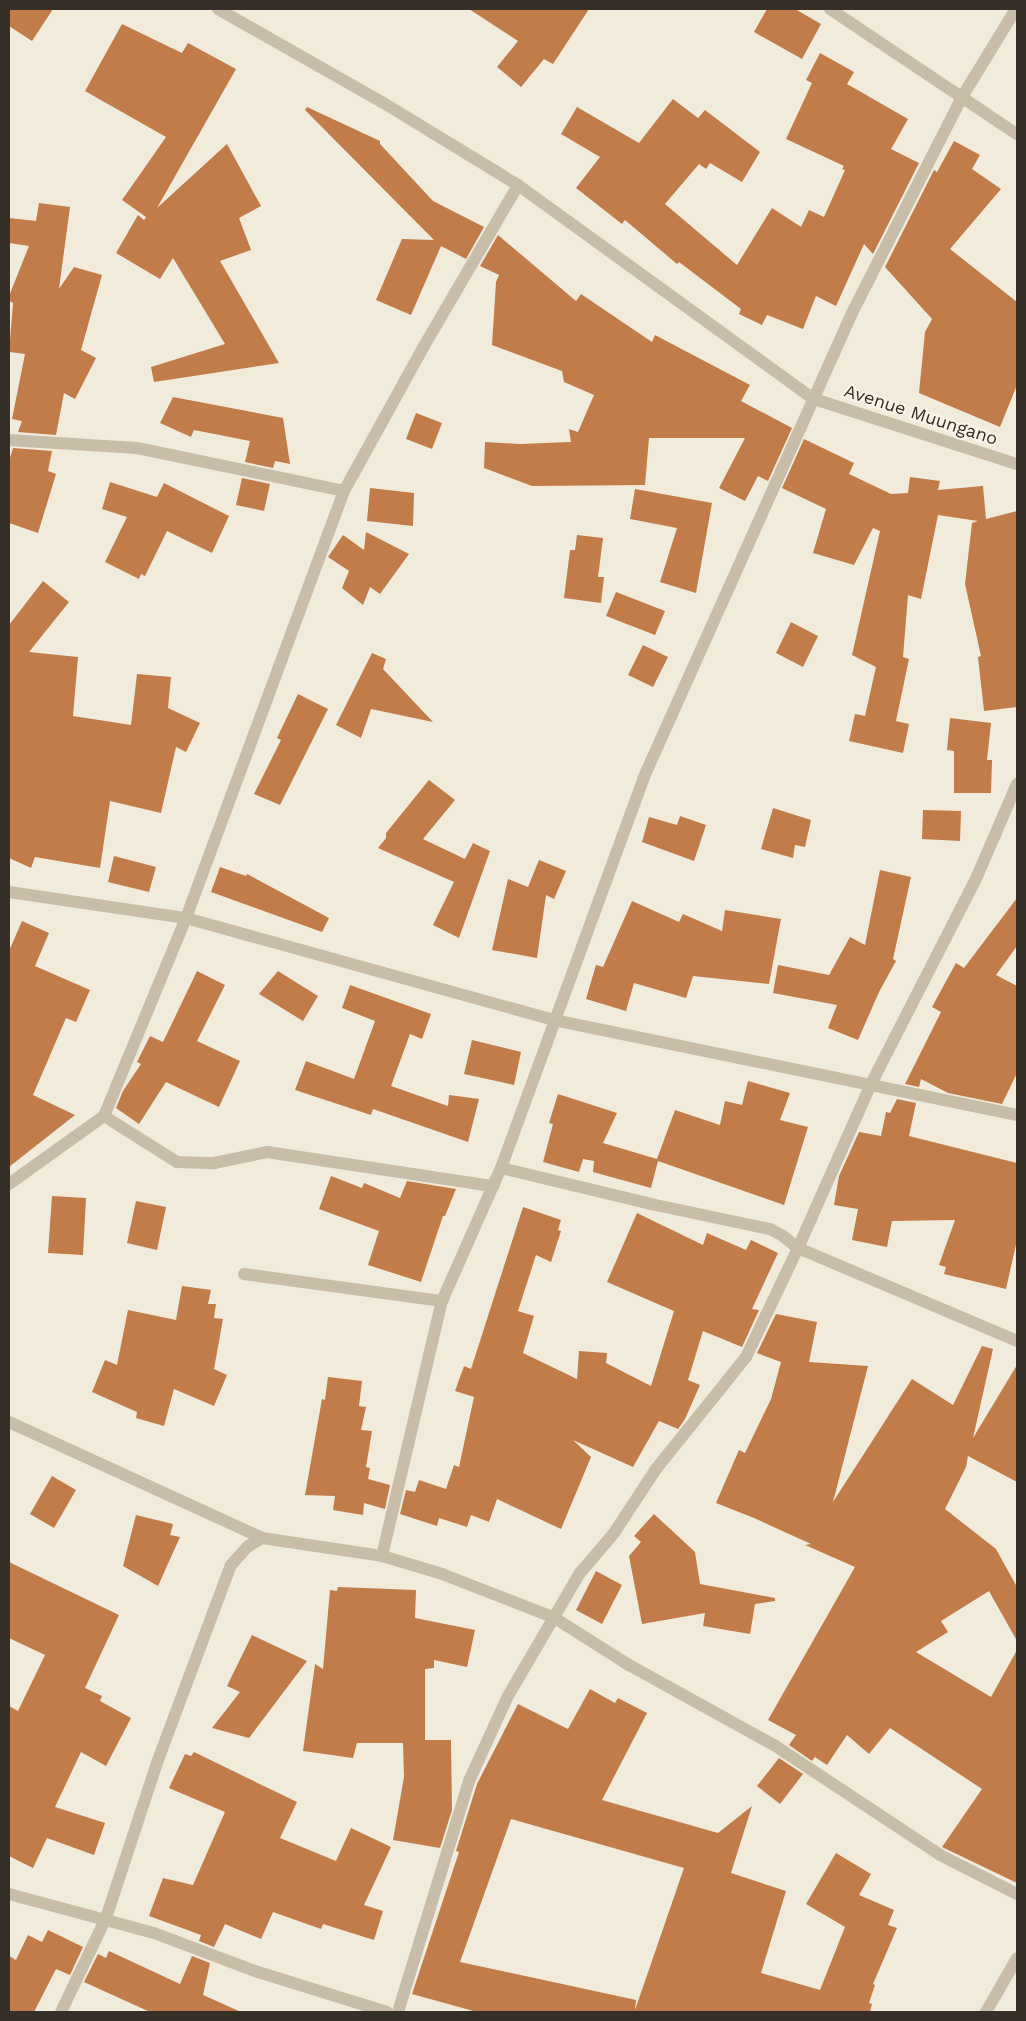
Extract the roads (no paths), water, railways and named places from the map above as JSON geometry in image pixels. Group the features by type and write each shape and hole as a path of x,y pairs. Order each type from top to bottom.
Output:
{"street":[{"name":"Avenue Muungano","path":"218,9 382,102 518,185 814,398 1017,464"},
{"path":"830,9 1017,134"},
{"path":"382,1556 442,1301 501,1168 643,779 852,312 962,97 1016,9"},
{"path":"9,1184 104,1116 186,918 344,491 424,346 518,185"},
{"path":"9,440 137,448 344,491"},
{"path":"398,2012 469,1781 508,1696 552,1617 580,1573 614,1532 656,1469 746,1357 798,1248 871,1084 975,881 1017,784"},
{"path":"9,892 186,918 554,1020 702,1052 1017,1114"},
{"path":"104,1116 177,1162 214,1164 267,1152 493,1186"},
{"path":"501,1168 651,1204 754,1225 783,1236 798,1248 1017,1341"},
{"path":"244,1274 442,1301"},
{"path":"9,1422 262,1538 382,1556 442,1574 552,1617 629,1665 774,1745 940,1855 1017,1894"},
{"path":"61,2012 106,1918 158,1760 232,1565 247,1547 262,1538"},
{"path":"9,1894 106,1918 154,1933 258,1972 387,2012"},
{"path":"986,2012 1017,1958"}]}
